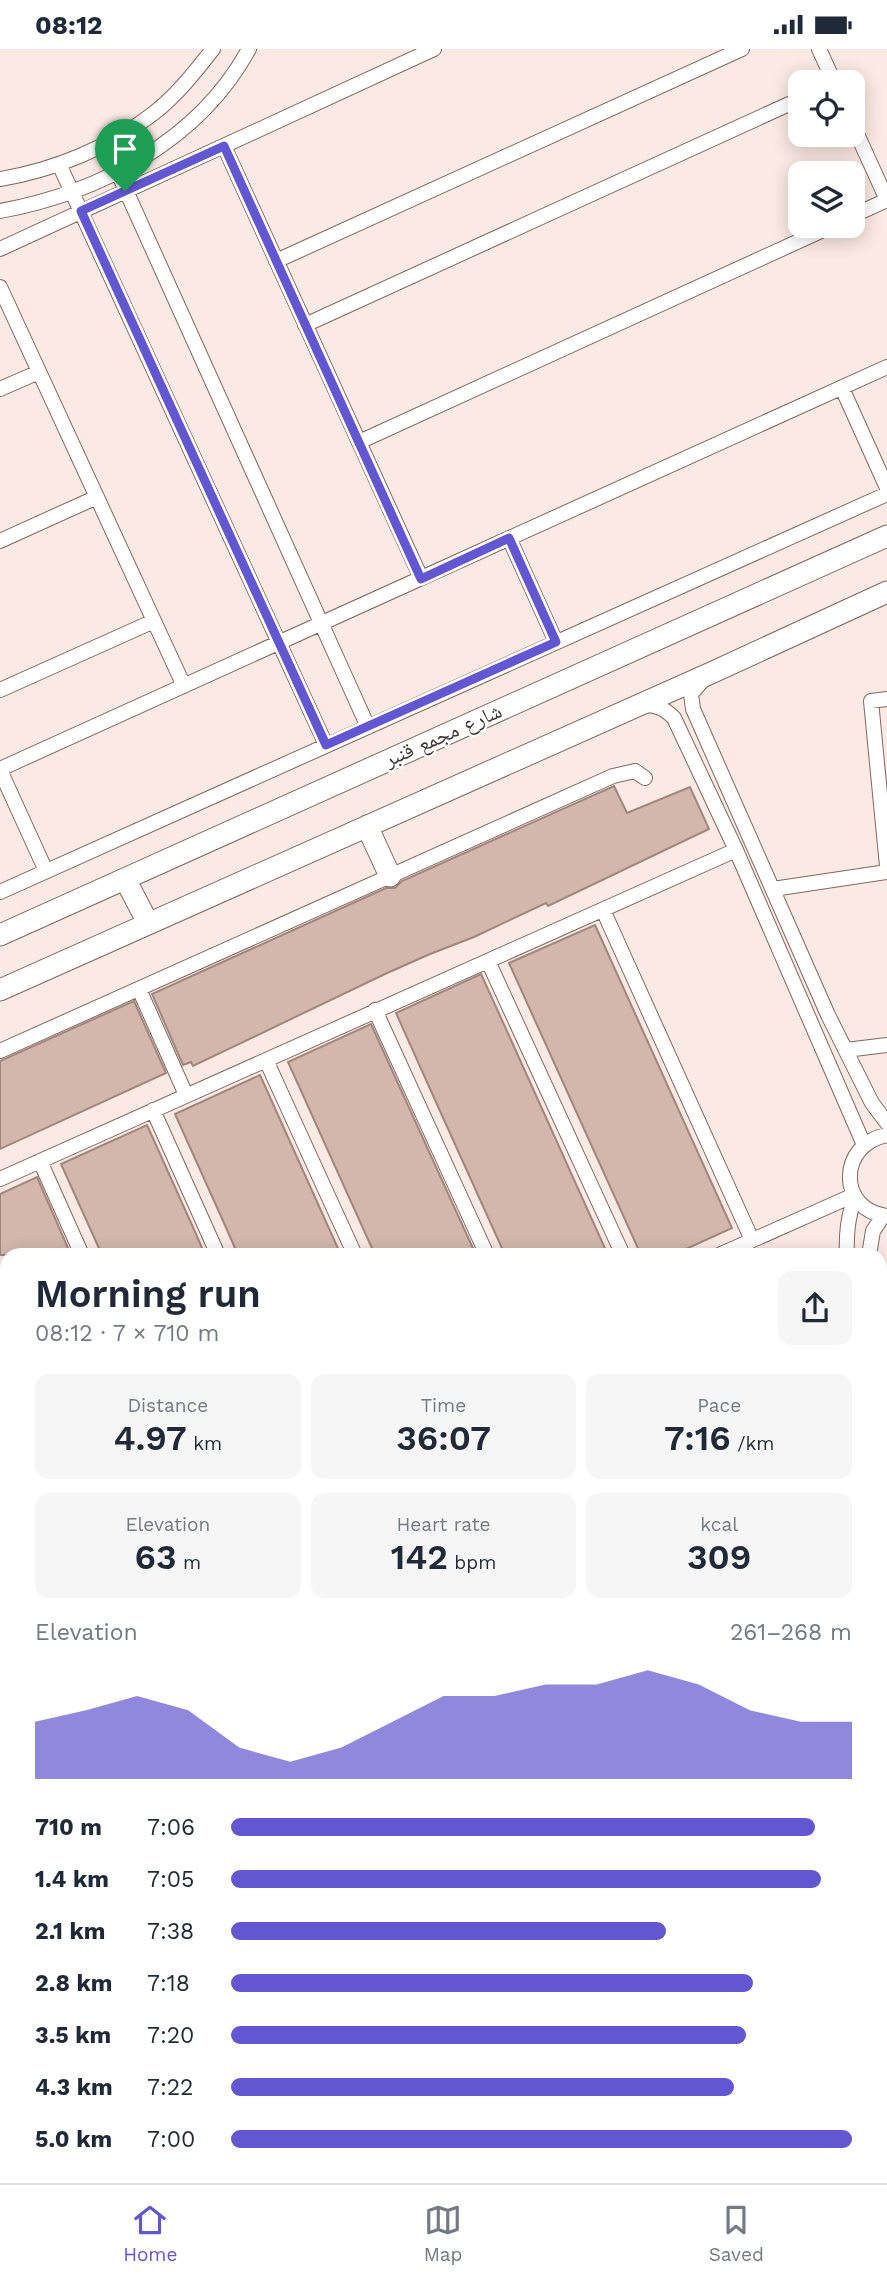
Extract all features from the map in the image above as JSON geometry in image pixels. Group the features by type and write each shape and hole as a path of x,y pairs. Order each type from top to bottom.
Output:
{"main road":[{"name":"شارع مجمع قنبر","path":"0,935 887,536"},
{"path":"0,990 887,592"},
{"path":"367,826 390,876"},
{"path":"125,879 148,923"}],"street":[{"path":"0,179 59,164 126,133 156,112 186,83 213,49"},
{"path":"0,211 37,204 72,192 137,162 183,130 222,92 248,49"},
{"path":"0,249 434,49"},
{"path":"276,261 742,49"},
{"path":"819,49 829,70"},
{"path":"305,325 788,104"},
{"path":"105,144 368,727"},
{"path":"224,146 421,579"},
{"path":"863,147 887,200 865,210"},
{"path":"59,164 326,745"},
{"path":"359,442 806,238"},
{"path":"0,287 184,686"},
{"path":"46,871 0,769 887,367"},
{"path":"0,389 39,372"},
{"path":"842,388 887,488"},
{"path":"0,892 887,494"},
{"path":"0,541 97,497"},
{"path":"509,538 556,642"},
{"path":"0,690 154,621"},
{"path":"711,673 691,694 693,709 828,1015 872,1103 887,1122"},
{"path":"887,699 871,701 887,866"},
{"path":"637,705 664,708 674,718 736,850 864,1145"},
{"path":"0,1051 612,776 635,771 645,778"},
{"path":"0,1179 736,850"},
{"path":"773,889 887,872"},
{"path":"603,909 752,1240"},
{"path":"783,958 800,951"},
{"path":"488,961 621,1248"},
{"path":"139,989 186,1095"},
{"path":"375,1010 484,1248"},
{"path":"846,1051 887,1045"},
{"path":"265,1060 352,1248"},
{"path":"153,1110 215,1248"},
{"path":"870,1248 873,1231 885,1216 863,1206 855,1196 849,1173 864,1145 887,1135"},
{"path":"40,1161 79,1248"},
{"path":"734,1248 855,1196"},
{"path":"847,1248 847,1225 855,1196"}],"building":[{"path":"614,786 627,813 690,787 709,829 548,906 546,903 385,974 193,1066 191,1062 183,1065 152,994 386,888 395,888 402,881"},
{"path":"595,925 732,1228 688,1248 638,1248 509,963"},
{"path":"481,974 605,1248 502,1248 396,1013"},
{"path":"134,1001 166,1073 0,1149 0,1061"},
{"path":"371,1024 473,1248 372,1248 288,1062"},
{"path":"260,1075 338,1248 235,1248 175,1114"},
{"path":"147,1125 202,1248 99,1248 61,1164"},
{"path":"37,1177 68,1248 0,1248 0,1194"}],"route":[{"path":"224,146 421,579 509,538 556,642 326,745 81,211 125,191 224,146"}]}
